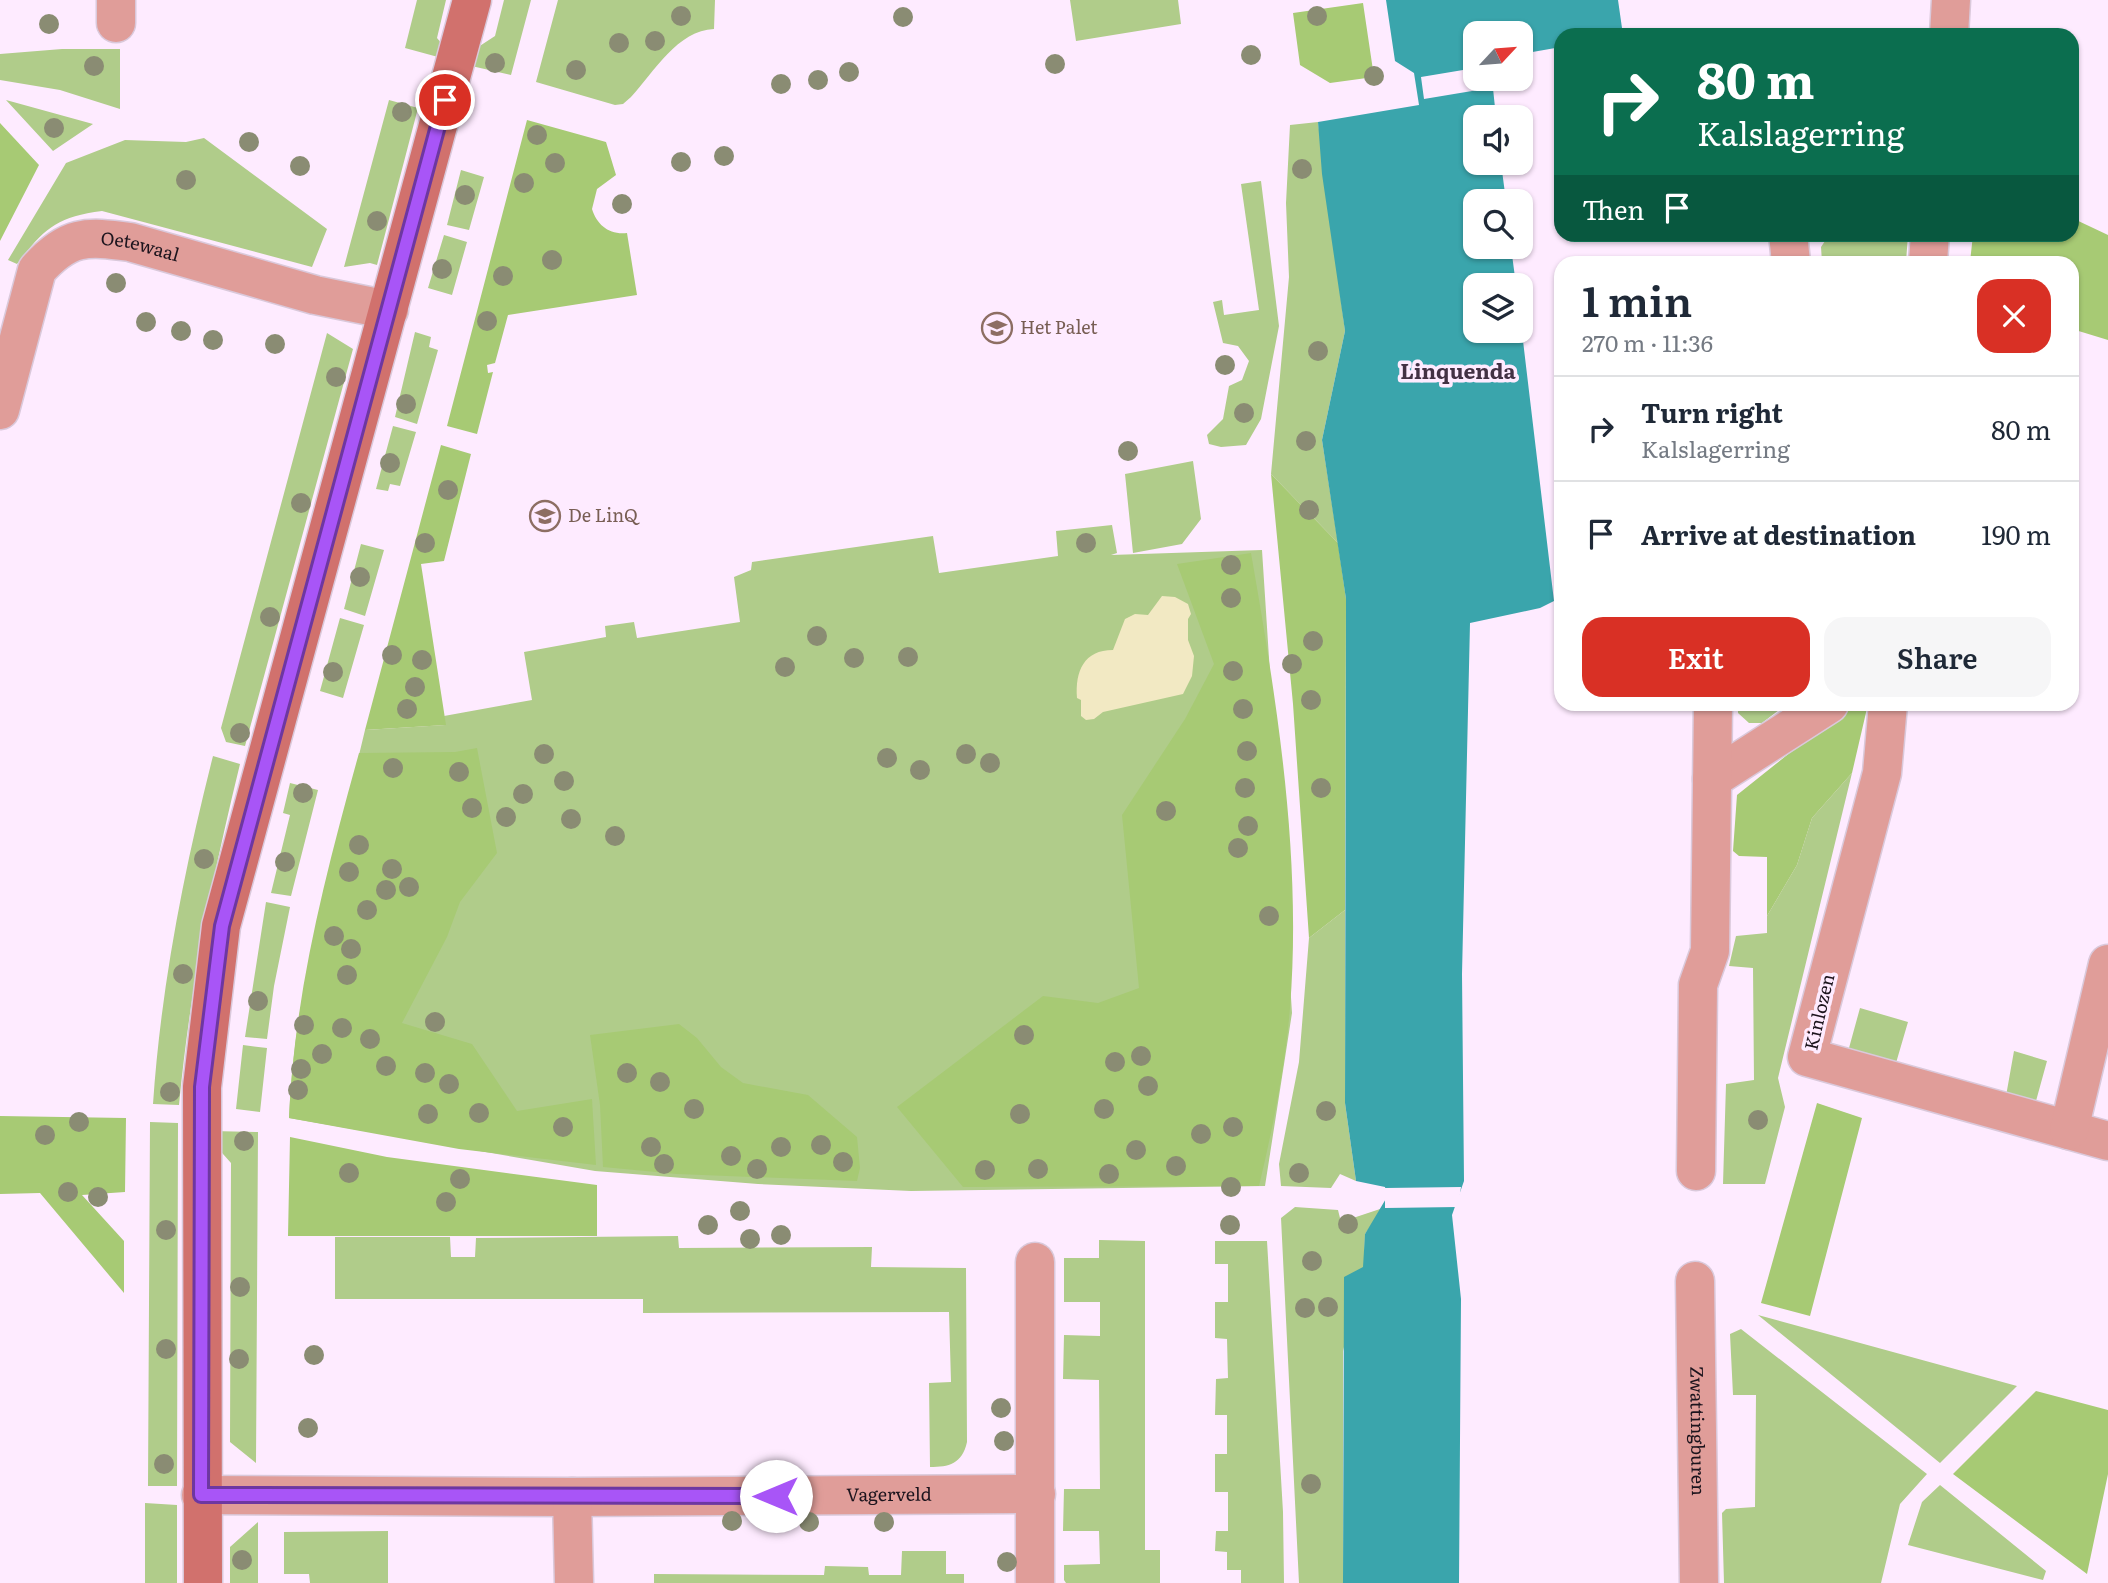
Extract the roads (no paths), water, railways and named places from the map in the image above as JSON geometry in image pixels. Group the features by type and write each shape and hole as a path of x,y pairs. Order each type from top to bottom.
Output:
{"street":[{"path":"202,1583 202,1087 222,926 264,761 472,0"},
{"path":"1949,28 1951,0"},
{"name":"Oetewaal","path":"0,409 37,270 52,253 71,241 99,238 130,242 315,295 389,310"},
{"path":"1696,1171 1698,985 1710,951 1713,711"},
{"path":"1712,779 1818,711"},
{"name":"Kinlozen","path":"1887,711 1882,773 1807,1057 2108,1141"},
{"path":"2069,1130 2108,964"},
{"path":"1035,1262 1035,1583"},
{"name":"Zwattingburen","path":"1695,1281 1699,1583"},
{"name":"Vagerveld","path":"201,1495 572,1497 1036,1494"},
{"path":"572,1497 574,1583"}],"water":[{"path":"1386,0 1618,0 1622,28 1554,28 1554,48 1533,52 1533,21 1463,21 1463,91 1493,91 1495,105 1463,105 1463,175 1503,175 1504,189 1463,189 1463,259 1513,259 1514,273 1463,273 1463,343 1523,343 1554,601 1540,608 1470,623 1462,974 1464,1181 1452,1215 1461,1299 1459,1583 1343,1583 1344,1277 1363,1267 1365,1234 1387,1197 1385,1187 1356,1181 1345,1103 1346,599 1322,440 1345,331 1322,174 1318,122 1419,105 1414,73 1395,61"}],"place":[{"name":"Het Palet","path":"997,328"},
{"name":"De LinQ","path":"545,516"}],"district":[{"name":"Linquenda","path":"1458,372"}]}
